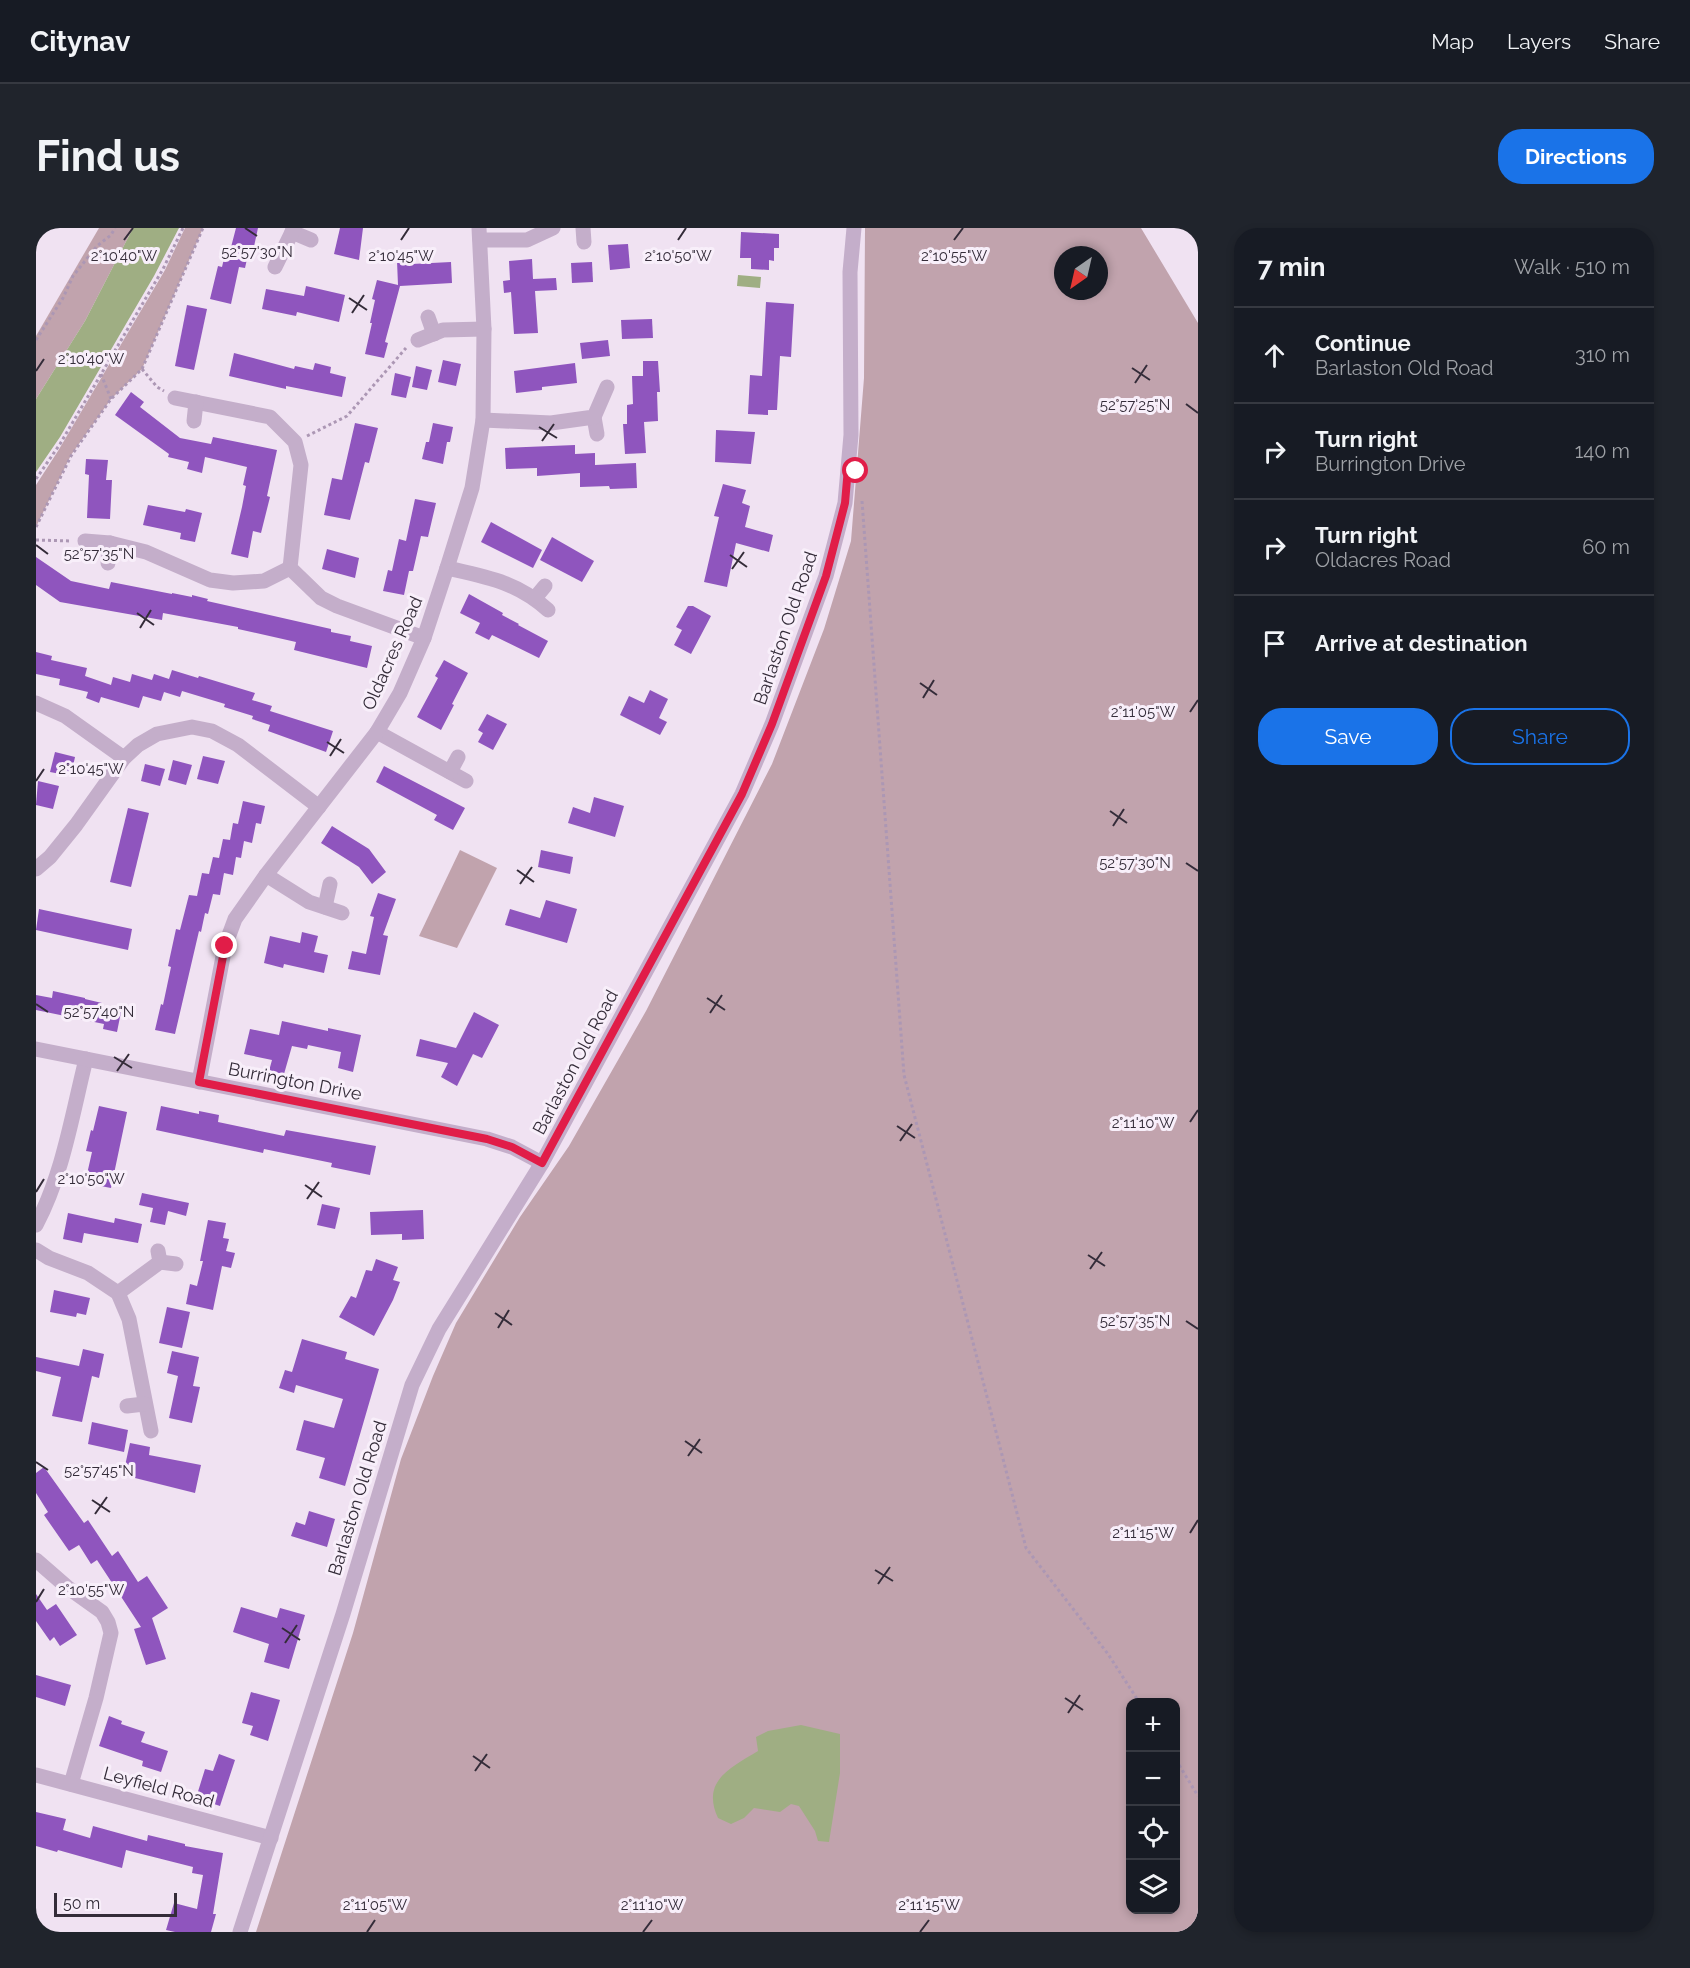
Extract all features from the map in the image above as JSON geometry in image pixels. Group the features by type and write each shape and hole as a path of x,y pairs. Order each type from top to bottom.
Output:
{"street":[{"path":"480,234 527,240 553,228"},
{"name":"Barlaston Old Road","path":"240,1932 343,1614 412,1385 439,1329 542,1163 742,794 772,724 826,576 845,503 848,468 851,425 850,272 854,228"},
{"path":"275,267 293,230 311,240"},
{"name":"Oldacres Road","path":"199,1082 225,946 235,919 266,875 377,732 400,693 424,638 472,488 483,420 484,329 480,234"},
{"path":"429,317 434,334"},
{"path":"418,340 443,330 484,329"},
{"path":"597,434 594,417 607,387"},
{"path":"175,398 270,417 295,442 302,465 290,568"},
{"path":"194,421 196,402"},
{"path":"483,420 551,423 594,417"},
{"path":"85,541 110,543 146,552 210,580 233,583 264,581 290,568"},
{"path":"108,563 110,543"},
{"path":"290,568 321,598 424,638"},
{"path":"447,568 497,579 540,592 548,610"},
{"path":"36,703 65,716 124,758"},
{"path":"36,869 50,857 76,825 124,758 138,745 157,734 192,728 212,731 238,745 318,807"},
{"path":"377,732 466,781"},
{"path":"450,772 458,757"},
{"path":"266,875 309,902 342,913"},
{"path":"325,908 330,884"},
{"name":"Burrington Drive","path":"36,1049 487,1139 512,1147 542,1163"},
{"path":"36,1225 44,1210 60,1164 86,1059"},
{"path":"36,1250 49,1258 88,1273 118,1293 129,1319 151,1431"},
{"path":"118,1293 164,1259"},
{"path":"127,1406 144,1404"},
{"path":"36,1560 67,1587 102,1612 111,1633 96,1698 71,1784"},
{"name":"Leyfield Road","path":"36,1775 271,1838"}],"path":[{"path":"36,340 63,298 73,276 115,228"},
{"path":"36,479 163,269 183,228"},
{"path":"36,527 71,456 111,399 142,369 203,228"},
{"path":"295,442 347,416 403,350 418,340"},
{"path":"142,369 157,387 175,398"},
{"path":"101,374 111,399"},
{"path":"862,496 904,1075 1026,1548 1108,1654 1136,1698"},
{"path":"36,540 85,541"},
{"path":"1180,1767 1198,1796"}],"shaded area":[{"path":"99,228 133,228 85,321 36,399 36,336"},
{"path":"133,228 179,228 154,276 60,437 36,472 36,399 85,321"},
{"path":"185,228 203,228 142,369 111,399 71,455 36,527 36,485 165,270"},
{"path":"865,228 1141,228 1198,323 1198,1932 256,1932 353,1633 401,1459 433,1376 456,1323 520,1217 569,1146 646,1011 772,764 824,629 851,541 864,378"},
{"path":"738,275 761,277 760,288 737,286"},
{"path":"460,850 497,868 457,948 419,936"},
{"path":"801,1725 840,1734 840,1773 829,1842 818,1841 815,1831 799,1806 791,1804 780,1812 754,1808 744,1818 731,1824 718,1818 713,1794 716,1785 729,1770 758,1751 756,1737 768,1731"}],"building":[{"path":"236,228 258,228 253,251 249,250 245,268 239,267 231,304 210,299 218,266 222,267 226,250 230,251"},
{"path":"340,228 363,228 359,260 334,254"},
{"path":"741,232 779,234 779,248 774,248 774,261 769,260 769,270 751,269 751,258 740,258"},
{"path":"628,244 630,268 610,270 608,245"},
{"path":"532,259 533,279 556,278 557,290 535,291 538,333 514,334 511,292 504,293 503,281 510,280 509,261"},
{"path":"412,260 412,264 451,262 452,283 400,286 385,342 388,343 384,358 365,354 372,323 370,323 375,300 372,299 377,280 398,285 397,261"},
{"path":"592,262 593,282 572,283 571,263"},
{"path":"306,286 345,295 339,322 297,312 296,316 262,309 266,289 304,296"},
{"path":"766,302 794,304 791,357 780,356 777,410 768,410 768,415 748,414 750,375 762,376"},
{"path":"187,305 207,309 194,370 175,366"},
{"path":"652,319 653,338 622,339 621,320"},
{"path":"608,340 610,356 582,359 580,343"},
{"path":"234,353 294,369 295,366 313,370 315,363 331,367 330,373 346,377 342,397 286,386 286,389 229,376"},
{"path":"443,360 461,364 456,386 438,382"},
{"path":"643,361 658,361 660,392 657,392 658,421 644,422 646,453 625,454 623,424 627,424 627,405 633,404 632,376 643,376"},
{"path":"575,363 577,383 516,393 514,371"},
{"path":"416,366 432,370 427,390 412,387"},
{"path":"395,373 411,377 406,398 391,395"},
{"path":"131,392 144,402 140,407 180,438 211,444 213,437 277,450 267,496 270,497 261,533 253,531 248,558 231,554 246,486 243,485 247,467 205,457 202,473 187,469 189,462 168,457 169,454 115,415"},
{"path":"355,423 378,428 369,463 365,462 350,520 324,515 332,478 342,480"},
{"path":"433,423 453,427 450,442 447,442 443,464 422,459"},
{"path":"716,430 755,432 751,464 715,462"},
{"path":"575,445 575,454 595,453 595,465 636,463 637,488 580,487 580,473 537,476 537,468 506,469 505,448"},
{"path":"86,459 108,460 106,480 112,480 110,519 87,518 89,475 85,474"},
{"path":"723,484 746,490 742,503 750,506 745,527 773,535 769,552 736,543 727,587 704,582 719,517 714,516"},
{"path":"415,499 436,503 428,537 421,536 413,571 409,571 404,595 383,591 388,570 392,571 399,539 406,541"},
{"path":"148,505 202,513 195,542 180,539 181,533 143,525"},
{"path":"491,522 542,550 533,568 481,542"},
{"path":"552,537 594,561 582,582 540,560"},
{"path":"327,549 359,558 355,578 322,569"},
{"path":"36,557 71,581 109,589 111,582 172,594 192,597 192,595 208,599 207,601 331,629 331,632 351,636 350,641 372,646 367,668 294,650 296,642 238,629 238,627 163,613 162,620 60,602 36,585"},
{"path":"469,594 548,641 539,658 492,635 489,640 475,633 480,623 460,613"},
{"path":"688,606 693,606 711,616 691,654 674,645 682,630 676,627"},
{"path":"36,652 52,656 51,660 87,668 85,676 111,685 113,677 130,682 132,674 152,680 154,674 169,679 172,670 198,678 199,676 255,693 252,700 272,706 270,711 333,731 326,752 268,731 270,725 252,719 253,716 224,707 225,704 182,691 180,697 164,692 161,701 143,696 139,708 101,697 99,703 86,698 88,692 59,685 60,679 36,674"},
{"path":"444,660 468,673 441,730 417,717 438,678 435,676"},
{"path":"650,690 668,699 659,718 667,722 660,735 620,715 629,696 644,703"},
{"path":"487,714 507,724 493,750 478,742 483,733 478,730"},
{"path":"55,752 75,757 71,776 50,772"},
{"path":"203,756 225,761 218,784 197,779"},
{"path":"173,760 192,765 186,785 168,780"},
{"path":"145,764 165,769 160,786 141,781"},
{"path":"384,766 465,808 453,830 434,820 437,815 376,782"},
{"path":"38,781 59,786 53,809 36,805"},
{"path":"594,797 624,806 615,837 568,823 573,807 590,813"},
{"path":"243,801 265,806 261,824 256,823 252,843 244,841 241,858 236,857 233,875 224,873 220,895 213,894 208,914 205,913 175,1034 155,1030 171,967 168,966 176,929 180,930 189,895 197,896 202,873 209,874 213,857 219,858 223,839 230,840 233,823 238,824"},
{"path":"128,808 149,813 131,887 110,882"},
{"path":"332,826 369,849 386,872 372,884 359,867 321,843"},
{"path":"541,850 573,857 570,874 538,867"},
{"path":"378,893 396,899 383,935 388,936 380,975 348,969 352,951 366,954 374,917 370,916"},
{"path":"546,900 577,909 567,943 505,925 510,909 540,918"},
{"path":"39,909 132,929 128,950 36,930"},
{"path":"302,932 318,936 314,952 328,955 324,973 284,964 283,968 264,963 270,936 300,943"},
{"path":"53,991 102,1003 101,1008 121,1012 117,1032 103,1029 104,1024 36,1010 36,995 52,998"},
{"path":"474,1012 499,1025 482,1058 473,1054 457,1086 441,1077 448,1063 416,1056 420,1039 456,1048"},
{"path":"282,1021 328,1031 328,1028 361,1035 353,1072 338,1068 341,1052 308,1045 307,1049 292,1046 284,1074 269,1071 272,1060 244,1054 250,1029 279,1035"},
{"path":"99,1106 127,1112 111,1188 85,1183 92,1152 86,1151"},
{"path":"161,1106 199,1114 199,1111 219,1115 218,1122 284,1136 286,1130 376,1146 370,1175 331,1167 332,1163 264,1149 263,1153 156,1130"},
{"path":"142,1193 189,1203 186,1216 168,1211 165,1225 150,1222 153,1208 139,1205"},
{"path":"322,1204 340,1208 335,1229 317,1225"},
{"path":"423,1210 424,1239 402,1240 402,1234 371,1235 370,1212"},
{"path":"68,1213 114,1223 115,1218 142,1224 138,1243 84,1233 82,1243 63,1239"},
{"path":"208,1220 226,1223 223,1238 229,1239 226,1251 235,1253 231,1268 222,1266 213,1310 186,1304 190,1284 197,1286 203,1261 200,1261"},
{"path":"376,1259 398,1267 393,1280 400,1282 374,1336 339,1317 351,1296 356,1298 366,1270 372,1271"},
{"path":"54,1290 90,1298 86,1315 77,1313 76,1317 50,1312"},
{"path":"167,1307 190,1312 182,1348 159,1343"},
{"path":"302,1339 347,1352 345,1359 379,1369 345,1486 319,1478 325,1458 296,1450 304,1420 334,1428 343,1399 296,1385 294,1393 279,1388 285,1370 292,1372"},
{"path":"83,1349 104,1354 99,1378 92,1376 82,1422 52,1416 61,1377 36,1371 36,1357 79,1366"},
{"path":"172,1351 199,1357 193,1386 200,1387 192,1423 169,1418 178,1376 167,1373"},
{"path":"92,1422 128,1430 124,1452 88,1444"},
{"path":"130,1443 150,1447 149,1455 201,1465 195,1493 123,1475"},
{"path":"44,1467 84,1523 88,1520 112,1556 118,1551 138,1582 147,1576 168,1608 152,1618 166,1659 146,1665 134,1629 141,1627 97,1560 91,1564 79,1545 69,1551 44,1515 48,1512 36,1493 36,1473"},
{"path":"309,1511 335,1519 327,1547 291,1536 296,1522 305,1525"},
{"path":"36,1594 47,1610 56,1604 77,1635 60,1646 54,1637 50,1641 36,1621"},
{"path":"241,1607 277,1618 280,1608 305,1615 289,1669 264,1662 269,1644 233,1632"},
{"path":"36,1675 71,1685 65,1706 36,1697"},
{"path":"251,1692 280,1700 268,1741 250,1735 253,1726 242,1723"},
{"path":"109,1716 122,1721 121,1724 145,1732 141,1742 168,1751 161,1772 142,1766 143,1761 99,1746"},
{"path":"219,1754 235,1760 220,1806 196,1798 205,1769 213,1771"},
{"path":"36,1812 66,1819 63,1830 90,1838 93,1826 147,1841 148,1835 185,1844 185,1846 223,1853 213,1914 216,1914 211,1932 166,1930 174,1903 197,1909 203,1875 192,1873 193,1867 126,1850 122,1868 36,1846"}],"route":[{"path":"225,946 199,1082 487,1139 512,1147 542,1163 742,794 772,724 826,576 845,503 848,468 856,471"}]}
